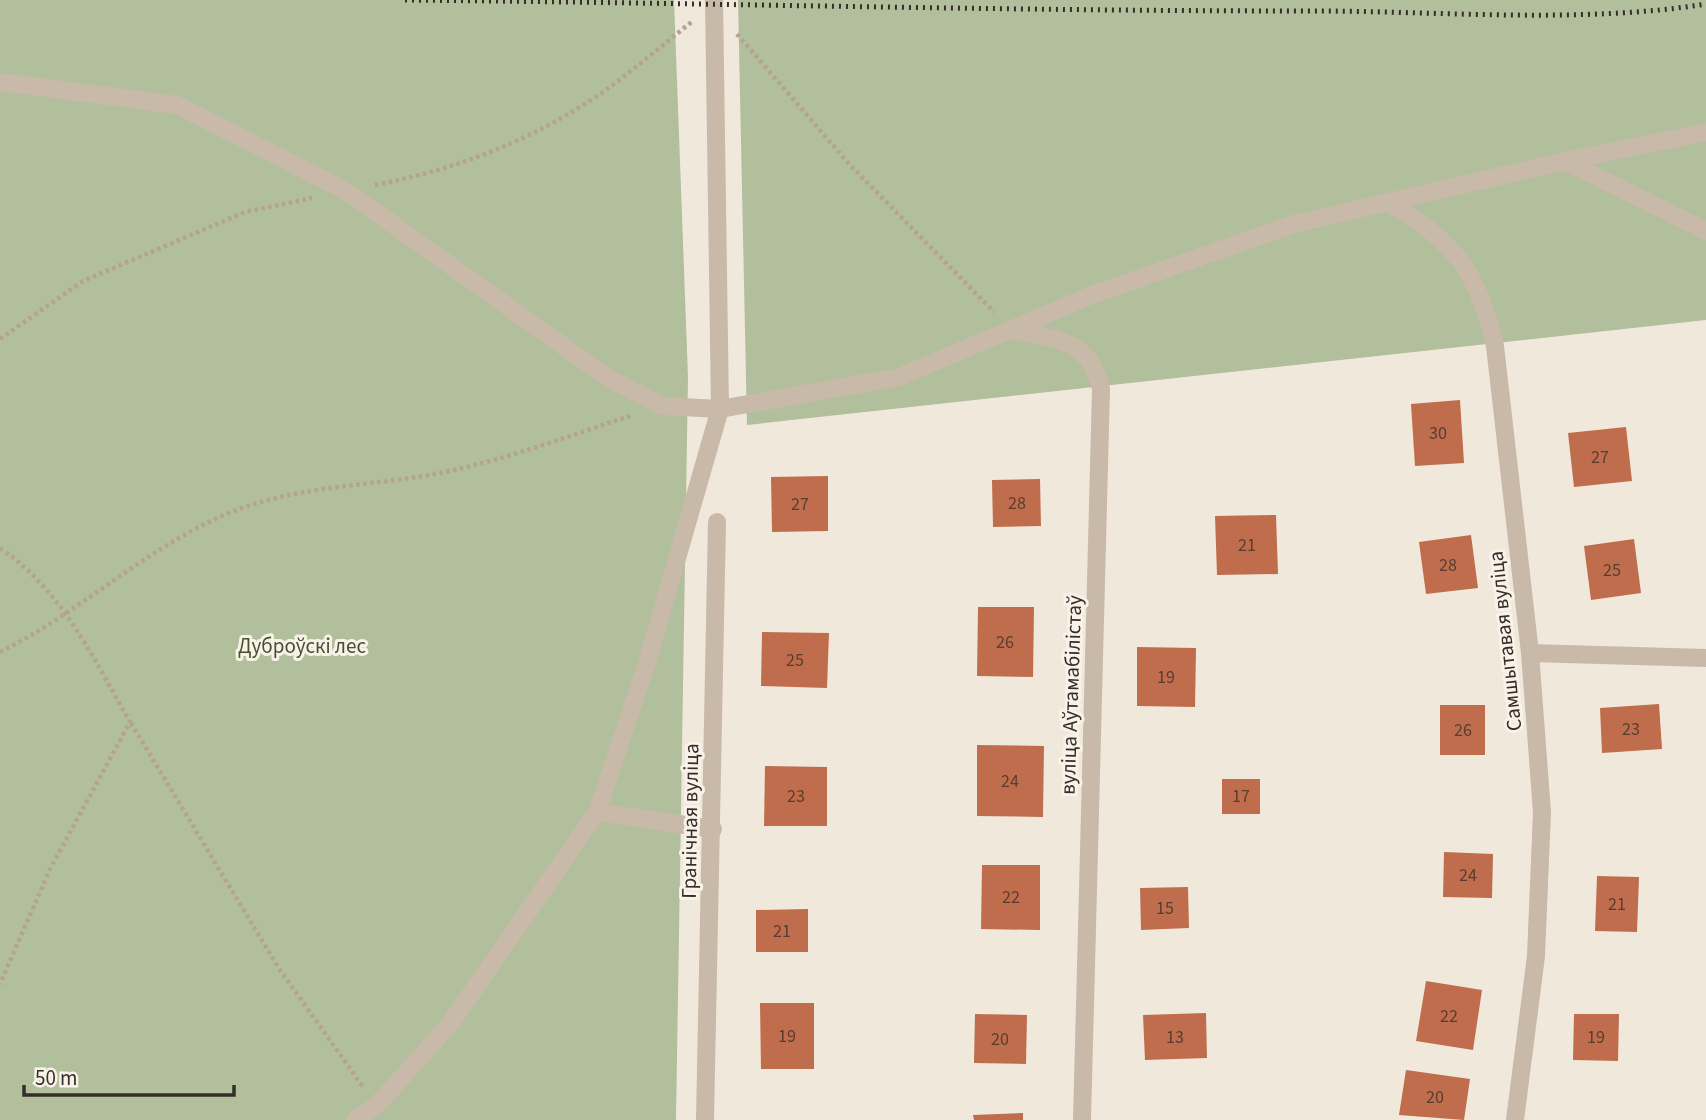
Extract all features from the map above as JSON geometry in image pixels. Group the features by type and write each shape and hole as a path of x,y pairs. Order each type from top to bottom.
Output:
{"street":[{"path":"355,1120 377,1105 450,1024 597,811 648,659 720,409 714,0"},
{"path":"0,82 177,105 346,191 608,378 663,405 720,409 899,377 1092,295 1294,224 1565,161 1706,132"},
{"path":"1565,161 1706,231"},
{"name":"Самшытавая вуліца","path":"1387,202 1446,242 1469,272 1486,307 1495,346 1530,653 1542,812 1536,956 1515,1120"},
{"name":"вуліца Аўтамабілістаў","path":"1012,330 1071,344 1081,350 1091,360 1101,389 1082,1120"},
{"name":"Гранічная вуліца","path":"705,1120 718,522"},
{"path":"1530,653 1706,658"},
{"path":"597,811 713,829"}],"path":[{"path":"0,339 83,281 170,242 245,212 346,191"},
{"path":"0,652 35,635 213,520 251,505 293,494 425,475 465,466 663,405"},
{"path":"0,548 44,584 67,612 278,967 339,1057 377,1105"},
{"path":"0,984 50,869 130,722"}],"green space":[{"name":"Дуброўскі лес","path":"0,0 674,0 688,377 676,1120 0,1120"},
{"path":"738,0 1706,0 1706,320 747,425"}],"building":[{"path":"1460,400 1464,463 1415,466 1411,404"},
{"path":"1626,427 1632,481 1574,487 1568,433"},
{"path":"828,476 828,531 772,532 771,477"},
{"path":"1040,479 1041,526 993,527 992,480"},
{"path":"1276,515 1278,574 1217,575 1215,516"},
{"path":"1471,535 1478,588 1426,594 1419,542"},
{"path":"1634,539 1641,593 1591,600 1584,546"},
{"path":"978,607 1034,607 1033,677 977,676"},
{"path":"762,632 829,633 827,688 761,686"},
{"path":"1137,647 1196,648 1195,707 1137,706"},
{"path":"1659,704 1662,749 1602,753 1600,708"},
{"path":"1440,705 1485,705 1485,755 1440,755"},
{"path":"977,745 1044,746 1043,817 977,816"},
{"path":"765,766 827,767 827,826 764,826"},
{"path":"1222,779 1260,779 1260,814 1222,814"},
{"path":"1444,852 1493,854 1492,898 1443,897"},
{"path":"982,865 1040,865 1040,930 981,929"},
{"path":"1597,876 1639,877 1637,932 1595,931"},
{"path":"1188,887 1189,928 1141,930 1140,888"},
{"path":"808,909 808,952 756,952 756,910"},
{"path":"1426,981 1482,990 1473,1050 1416,1041"},
{"path":"760,1003 814,1003 814,1069 761,1069"},
{"path":"1206,1013 1207,1058 1145,1060 1143,1015"},
{"path":"975,1014 1027,1015 1026,1064 974,1063"},
{"path":"1574,1014 1619,1014 1618,1061 1573,1060"},
{"path":"1406,1070 1470,1079 1464,1120 1399,1115"},
{"path":"1023,1113 1023,1120 974,1120 973,1115"}],"railway":[{"path":"405,0 1511,15 1610,14 1706,4"}]}
